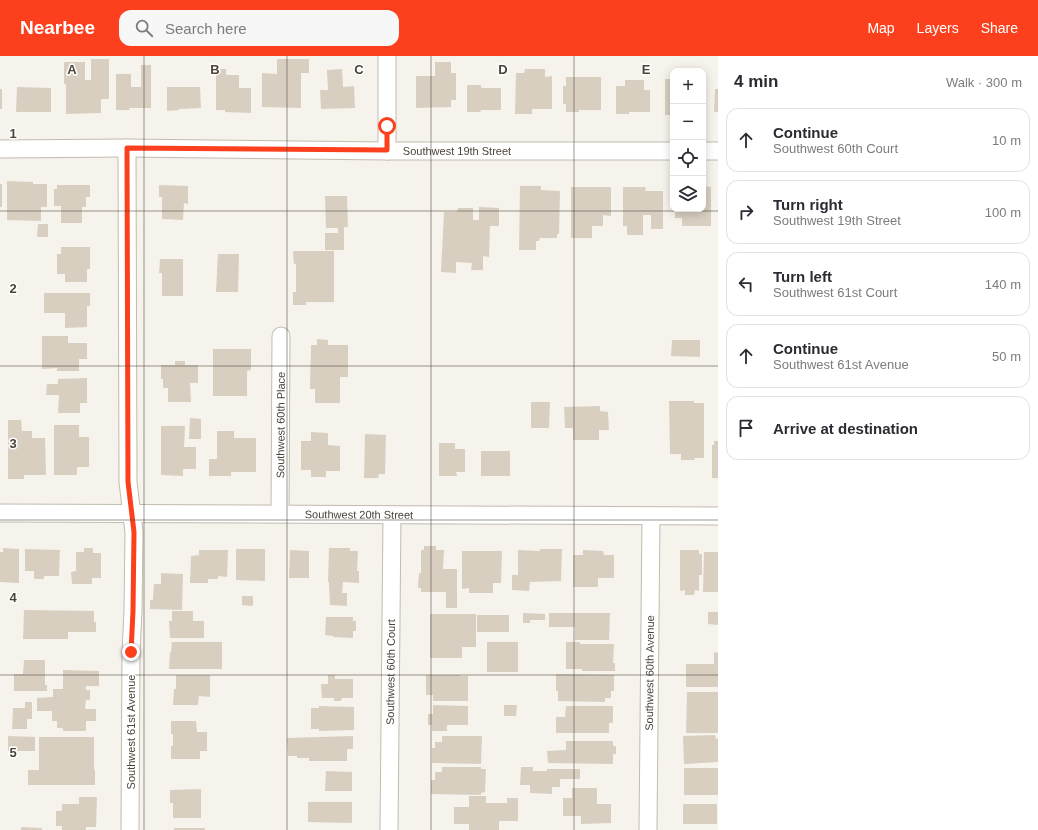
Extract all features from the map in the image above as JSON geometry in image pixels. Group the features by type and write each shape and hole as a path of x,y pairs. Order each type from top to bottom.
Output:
{"street":[{"path":"387,56 387,150"},
{"name":"Southwest 19th Street","path":"0,149 127,148 670,151"},
{"name":"Southwest 61st Avenue","path":"127,148 128,482 134,540 131,652 130,830"},
{"path":"706,151 718,151"},
{"name":"Southwest 60th Place","path":"280,514 281,336"},
{"name":"Southwest 20th Street","path":"0,513 718,516"},
{"name":"Southwest 60th Court","path":"390,830 392,515"},
{"name":"Southwest 60th Avenue","path":"648,830 651,516"}],"building":[{"path":"91,59 109,59 109,99 101,99 101,113 66,114 64,62 85,62 85,80 91,80"},
{"path":"277,59 309,59 309,73 301,73 301,108 262,107 262,73 277,74"},
{"path":"435,62 451,62 451,73 456,73 456,100 451,100 451,107 416,108 416,76 435,76"},
{"path":"141,65 151,65 151,108 129,108 130,110 116,110 116,74 131,74 131,87 141,87"},
{"path":"216,69 226,69 226,75 239,75 239,88 251,88 251,113 225,112 225,110 216,110"},
{"path":"342,69 343,87 354,86 355,108 321,109 320,90 328,90 327,70"},
{"path":"525,69 545,69 545,77 552,76 552,109 532,109 532,114 515,114 516,73 524,73"},
{"path":"566,77 601,77 601,110 579,110 579,112 566,112 566,104 563,104 563,86 566,86"},
{"path":"665,79 670,79 670,115 665,115"},
{"path":"625,80 644,80 644,90 650,90 650,112 629,112 629,114 616,114 616,86 625,86"},
{"path":"467,85 481,85 481,88 501,88 501,110 480,110 481,112 467,112"},
{"path":"17,87 51,88 51,112 16,112"},
{"path":"167,87 200,87 201,108 167,111"},
{"path":"0,89 2,89 2,109 0,109"},
{"path":"715,89 718,89 718,112 714,112"},
{"path":"7,181 47,184 47,207 41,207 41,221 7,220"},
{"path":"0,184 2,184 2,207 0,207"},
{"path":"57,185 90,185 90,197 86,197 86,207 82,207 82,223 61,223 61,206 54,206 54,189 57,189"},
{"path":"159,185 188,186 188,204 184,203 183,220 162,219 162,197 159,197"},
{"path":"520,186 541,186 541,190 560,191 559,234 557,234 557,238 540,238 539,241 536,241 536,250 519,250"},
{"path":"706,186 711,187 711,226 682,226 682,218 675,218 675,212 706,212"},
{"path":"571,187 611,187 611,216 603,215 603,226 592,226 592,238 571,238"},
{"path":"623,187 646,187 645,191 663,191 663,229 651,229 651,215 643,215 643,235 627,235 627,226 623,226"},
{"path":"325,196 347,196 348,227 344,227 344,250 325,250 325,233 338,233 338,228 326,228"},
{"path":"479,207 499,208 499,226 490,226 489,257 483,256 483,270 471,270 472,263 456,262 456,273 441,272 444,212 457,212 458,208 473,208 473,220 479,220"},
{"path":"38,224 48,224 48,237 37,237"},
{"path":"61,247 90,247 90,269 87,269 87,282 65,282 65,274 57,274 57,254 61,254"},
{"path":"293,251 334,251 334,302 306,302 306,305 293,305 293,292 296,292 296,264 294,264"},
{"path":"218,254 239,254 238,292 216,292"},
{"path":"160,259 183,259 183,296 162,296 162,273 159,273"},
{"path":"44,293 90,293 90,306 87,306 87,327 65,328 65,313 44,313"},
{"path":"42,336 68,336 68,343 87,343 87,359 79,359 79,371 57,371 57,368 42,369"},
{"path":"317,339 328,340 328,345 348,345 348,377 340,377 340,403 315,403 315,389 310,389 311,345 317,345"},
{"path":"672,340 700,340 700,357 671,356"},
{"path":"213,349 251,349 251,370 247,371 247,396 213,396"},
{"path":"175,361 185,361 185,365 198,365 198,383 190,383 191,402 168,402 168,388 163,388 163,379 161,379 161,365 175,365"},
{"path":"87,378 87,403 80,403 80,413 58,413 59,395 46,395 47,384 58,384 58,379"},
{"path":"669,401 694,401 694,403 704,403 704,458 694,458 695,460 681,460 681,454 670,454"},
{"path":"531,402 550,402 549,428 531,428"},
{"path":"600,406 600,411 608,412 609,430 599,430 599,440 573,440 573,428 565,428 564,407"},
{"path":"190,418 201,419 201,439 189,439"},
{"path":"8,420 21,420 22,431 32,431 32,438 45,438 46,475 24,475 24,479 8,479"},
{"path":"54,425 79,425 79,437 89,437 89,467 77,467 77,475 54,475"},
{"path":"161,426 185,426 184,447 196,447 196,469 183,469 183,476 161,475"},
{"path":"217,431 234,431 234,438 256,438 256,472 231,472 231,476 209,476 209,459 217,459"},
{"path":"311,432 328,433 328,445 340,446 340,471 326,471 326,477 311,477 311,470 301,470 301,441 311,441"},
{"path":"365,434 386,435 385,474 379,474 378,478 364,478"},
{"path":"714,441 718,441 718,478 712,478 712,445 714,445"},
{"path":"439,443 455,443 455,449 465,449 465,472 456,472 457,476 439,476"},
{"path":"481,451 510,451 510,476 481,476"},
{"path":"424,546 436,546 436,550 444,550 443,569 457,569 457,608 446,608 446,592 421,592 421,588 418,588 419,573 421,573 421,550 424,550"},
{"path":"3,548 19,549 19,583 0,582 0,552 3,552"},
{"path":"84,548 93,548 93,553 101,553 101,578 92,578 92,584 72,584 71,572 76,571 76,552 84,552"},
{"path":"329,548 350,548 350,551 358,551 357,571 359,571 359,583 343,582 342,593 347,593 347,606 330,605 328,582"},
{"path":"25,549 60,550 59,576 44,576 44,579 34,579 34,571 25,571"},
{"path":"236,549 265,549 265,581 236,580"},
{"path":"540,549 562,549 561,581 530,582 529,591 512,590 512,575 518,575 518,550 540,551"},
{"path":"199,550 228,550 227,577 218,576 218,579 208,579 208,583 190,583 191,556 199,555"},
{"path":"290,550 309,551 309,578 289,578"},
{"path":"583,550 603,551 604,555 614,555 614,578 598,578 598,587 573,587 573,555 583,555"},
{"path":"680,550 699,550 699,554 702,554 702,575 699,575 699,591 695,590 694,595 685,595 685,590 680,591"},
{"path":"462,551 502,551 501,583 493,583 493,593 469,593 469,588 462,589"},
{"path":"704,552 718,552 718,592 703,592"},
{"path":"161,573 183,574 182,610 150,609 150,600 153,600 154,584 161,584"},
{"path":"242,596 253,596 253,606 242,605"},
{"path":"24,610 94,611 96,632 68,632 68,639 23,639"},
{"path":"172,611 193,611 193,621 204,621 204,638 170,638 169,621 172,621"},
{"path":"708,612 718,612 718,625 708,624"},
{"path":"523,613 545,614 545,620 530,620 530,623 523,623"},
{"path":"549,613 610,613 609,640 575,640 575,627 549,627"},
{"path":"430,614 476,614 476,647 462,647 462,658 430,658"},
{"path":"477,615 509,615 509,632 477,632"},
{"path":"326,617 353,617 353,621 356,621 356,631 353,631 353,638 325,635"},
{"path":"172,642 222,642 222,669 169,669"},
{"path":"487,642 518,642 518,672 487,672"},
{"path":"566,642 580,642 580,644 614,644 613,663 615,663 615,671 582,671 582,669 566,669"},
{"path":"714,652 718,653 718,687 686,687 686,664 714,664"},
{"path":"24,660 45,660 45,685 47,685 47,691 14,691 14,674 23,674"},
{"path":"63,670 99,671 99,686 86,686 86,690 90,690 90,700 86,700 85,709 96,709 96,721 86,721 86,731 63,731 63,728 57,728 57,721 52,721 52,711 37,711 37,698 53,697 53,689 63,689"},
{"path":"556,674 614,675 614,691 611,691 611,698 605,698 605,702 558,701 558,691 556,691"},
{"path":"176,675 210,675 210,697 199,696 198,705 173,705 174,689 176,689"},
{"path":"328,675 335,675 335,679 353,679 353,698 342,698 341,701 334,701 334,698 322,698 321,684 328,684"},
{"path":"426,675 468,676 468,701 433,701 433,695 426,695"},
{"path":"687,692 718,692 718,733 686,733"},
{"path":"25,702 32,702 32,719 27,719 27,729 12,729 13,708 25,708"},
{"path":"433,705 468,706 468,725 447,725 447,731 432,731 432,725 428,725 428,714 433,714"},
{"path":"504,705 517,705 516,716 504,716"},
{"path":"319,706 354,707 354,730 319,731 319,729 311,729 311,708 319,708"},
{"path":"566,706 613,706 613,723 609,723 609,733 556,733 556,717 565,717"},
{"path":"171,721 196,721 197,732 207,732 207,751 200,751 200,759 171,759 173,734 171,734"},
{"path":"715,735 716,739 718,739 718,762 684,764 683,736"},
{"path":"8,736 35,737 35,751 8,751"},
{"path":"353,736 353,749 347,749 347,761 309,761 309,758 288,756 287,738"},
{"path":"442,736 482,736 481,764 432,763 432,748 435,748 435,742 442,742"},
{"path":"39,737 94,737 95,785 28,785 28,770 39,770"},
{"path":"566,741 613,741 613,746 616,746 616,754 613,754 613,764 548,763 547,751 566,750"},
{"path":"442,767 481,767 481,769 486,769 485,792 481,793 481,795 431,794 431,780 435,780 435,772 442,772"},
{"path":"521,767 533,767 533,771 547,771 547,769 580,769 580,779 560,779 560,787 552,787 552,794 530,793 530,785 520,785"},
{"path":"684,768 718,768 718,795 684,795"},
{"path":"326,771 352,772 352,791 325,791"},
{"path":"572,788 597,788 597,804 611,804 611,823 581,824 581,816 563,816 563,798 572,798"},
{"path":"201,789 201,818 173,818 173,803 170,803 170,790"},
{"path":"469,796 486,796 486,803 507,803 507,798 518,798 518,821 499,821 499,830 469,830 469,824 454,824 454,807 469,807"},
{"path":"79,797 97,797 96,827 86,827 86,830 62,830 62,826 56,826 56,811 62,811 62,804 79,804"},
{"path":"308,802 352,802 352,823 308,822"},
{"path":"683,804 717,804 717,824 683,824"},
{"path":"21,827 42,828 42,830 21,830"},
{"path":"174,828 205,828 205,830 174,830"}],"route":[{"path":"131,652 134,532 128,482 127,148 387,150 387,126"}]}
